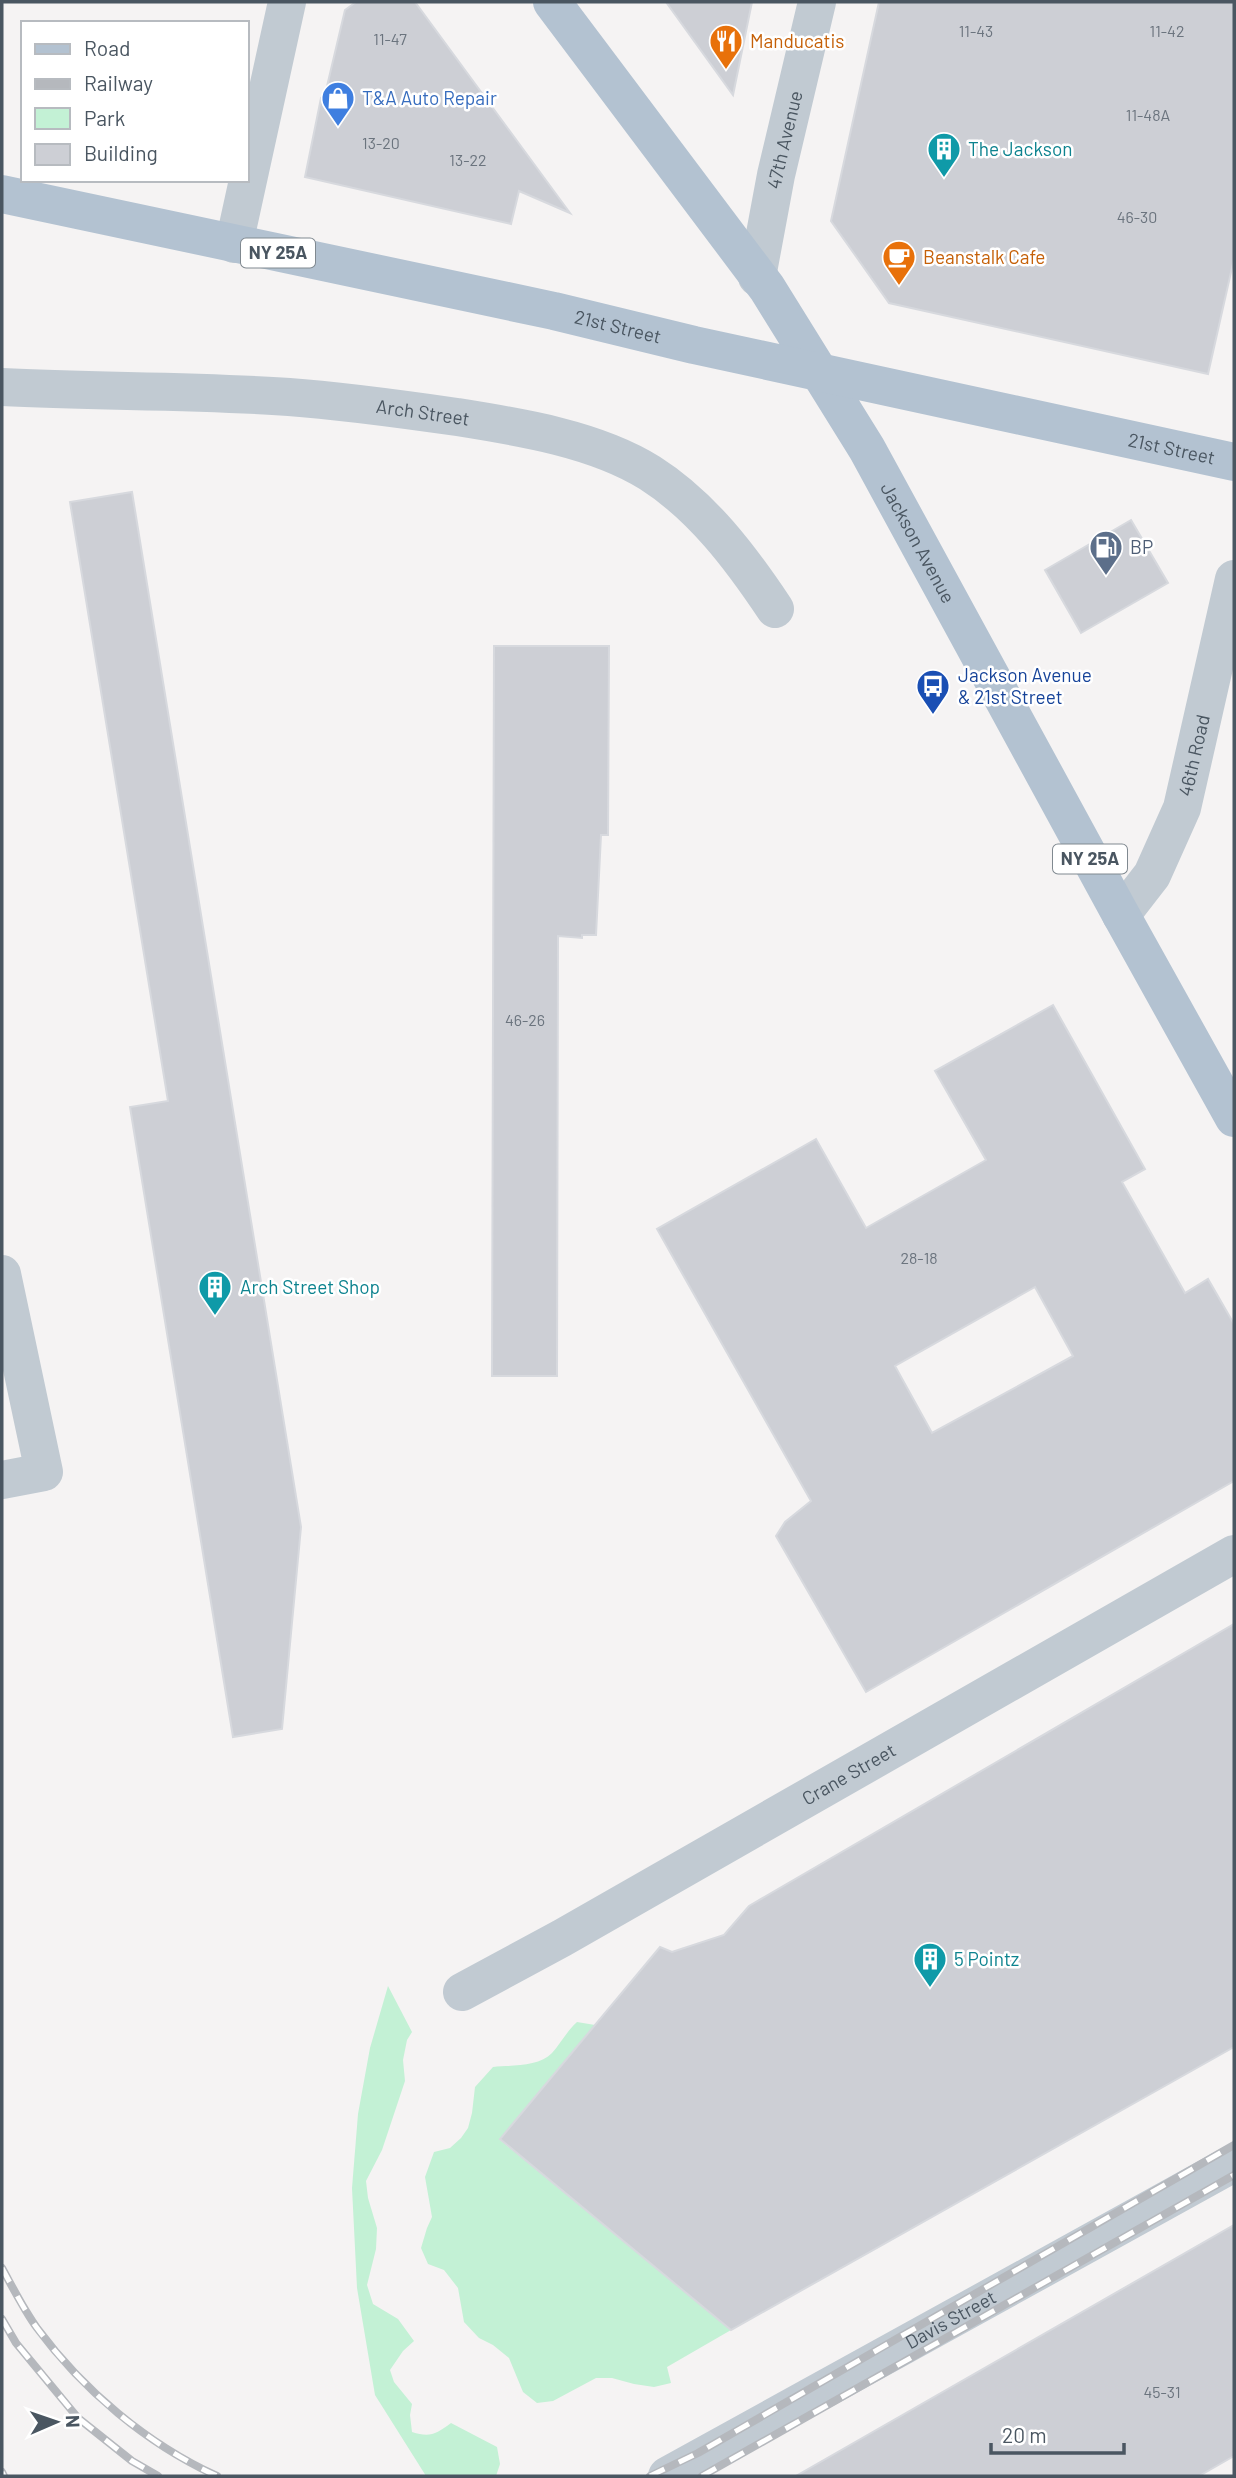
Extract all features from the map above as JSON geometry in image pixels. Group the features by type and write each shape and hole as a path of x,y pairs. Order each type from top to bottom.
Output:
{"main road":[{"name":"Jackson Avenue","path":"552,2 767,288 867,449 1234,1118"},
{"name":"21st Street","path":"2,194 1234,462"}],"street":[{"path":"248,180 287,2"},
{"name":"47th Avenue","path":"757,277 776,175 817,2"},
{"path":"234,244 248,182"},
{"name":"Arch Street","path":"2,387 285,396 340,401 529,429 608,452 649,472 677,491 732,549 775,609"},
{"name":"46th Road","path":"1121,915 1152,875 1182,808 1234,579"},
{"path":"2,1273 44,1472 2,1480"},
{"name":"Crane Street","path":"462,1992 562,1938 1234,1554"},
{"name":"Davis Street","path":"667,2476 1234,2163"}],"green space":[{"path":"388,1986 412,2032 407,2040 403,2060 405,2081 382,2150 366,2181 377,2228 376,2249 367,2285 373,2304 398,2319 414,2341 390,2370 394,2382 412,2404 412,2432 433,2434 451,2423 497,2447 500,2464 496,2476 426,2476 375,2395 357,2288 352,2188 358,2114 370,2048"},
{"path":"577,2022 595,2025 500,2140 731,2330 667,2367 671,2383 654,2387 612,2378 596,2378 553,2401 537,2403 523,2392 509,2358 479,2338 464,2322 458,2288 444,2270 428,2264 421,2248 432,2217 425,2177 434,2152 450,2148 468,2128 475,2087 493,2067 524,2064 546,2058"}],"building":[{"path":"356,2 415,2 570,213 519,191 511,224 305,177 321,98 324,99 345,10"},
{"path":"666,2 752,2 733,95"},
{"path":"879,2 1234,2 1234,259 1208,374 889,303 831,221"},
{"name":"Arch Street Shop","path":"132,492 301,1527 282,1729 233,1737 130,1107 168,1101 70,502"},
{"name":"BP","path":"1131,520 1168,583 1081,633 1045,570"},
{"path":"494,646 609,646 608,835 601,835 596,935 582,935 582,938 558,936 557,1376 492,1376"},
{"path":"1053,1005 1145,1169 1122,1182 1185,1293 1208,1279 1234,1324 1234,1481 866,1692 776,1536 785,1522 811,1501 657,1229 816,1139 866,1228 986,1160 935,1071","holes":["1035,1287 1073,1356 932,1433 895,1366"]},
{"name":"5 Pointz","path":"1234,1624 1234,2047 731,2330 500,2139 660,1947 672,1952 724,1935 749,1906"},
{"path":"1234,2225 1234,2456 1199,2476 796,2476"}],"railway":[{"path":"650,2476 698,2453 1234,2145"},
{"path":"702,2476 1234,2175"},
{"path":"2,2268 37,2328 96,2394 166,2448 217,2476"},
{"path":"2,2319 16,2343 78,2418 132,2461 158,2476"},
{"path":"2,2472 4,2476"}],"place":[{"name":"Manducatis","path":"726,71"},
{"name":"T&A Auto Repair","path":"338,128"},
{"name":"The Jackson","path":"944,179"},
{"name":"Beanstalk Cafe","path":"899,287"},
{"name":"BP","path":"1106,577"},
{"name":"Jackson Avenue & 21st Street","path":"933,716"},
{"name":"Arch Street Shop","path":"215,1317"},
{"name":"5 Pointz","path":"930,1989"}]}
